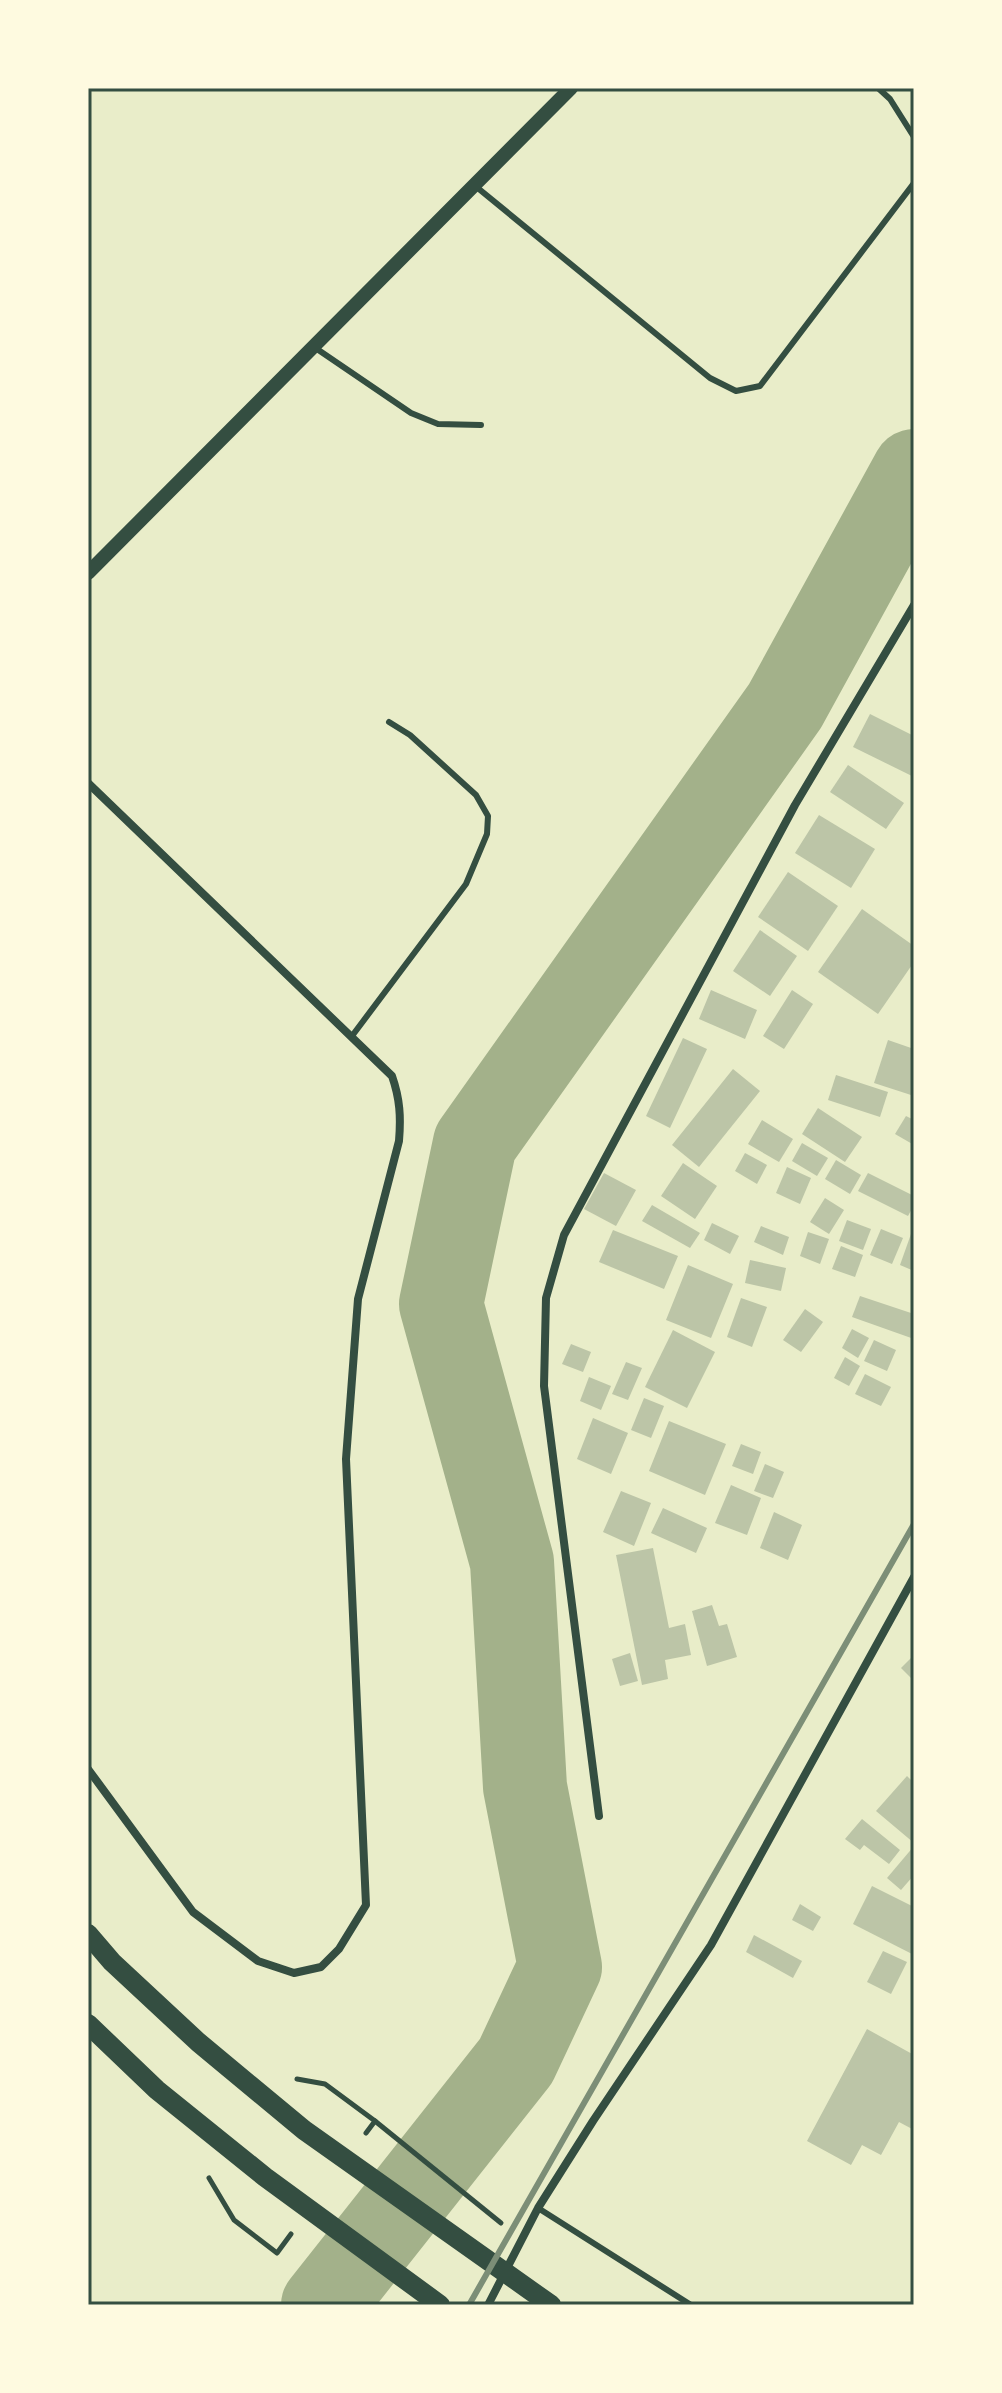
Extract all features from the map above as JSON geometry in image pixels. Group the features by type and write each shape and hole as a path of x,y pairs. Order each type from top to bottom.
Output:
{"main road":[{"path":"88,1934 112,1962 198,2042 304,2130 550,2304"},
{"path":"88,2024 157,2090 265,2177 440,2305"}],"street":[{"path":"88,573 571,88"},
{"path":"599,1816 544,1386 546,1298 564,1235 795,805 914,605"},
{"path":"88,783 392,1076 400,1100 401,1122 399,1141 358,1299 346,1459 366,1905 339,1949 321,1967 294,1973 258,1961 193,1912 88,1769"},
{"path":"488,2305 538,2208 711,1945 914,1577"}],"lane":[{"path":"878,88 890,99 914,137"},
{"path":"474,185 710,378 736,391 760,386 914,183"},
{"path":"314,347 411,413 438,424 481,425"},
{"path":"352,1036 466,884 487,834 488,816 476,795 410,735 389,722"},
{"path":"538,2208 691,2305"}],"path":[{"path":"375,2121 513,2232"}],"building":[{"path":"870,714 914,736 914,777 853,747"},
{"path":"848,765 904,803 886,829 830,792"},
{"path":"819,815 875,849 851,888 795,853"},
{"path":"788,872 838,906 808,951 758,917"},
{"path":"862,909 914,946 914,962 878,1014 818,972"},
{"path":"760,930 797,956 770,996 733,971"},
{"path":"711,990 757,1010 745,1039 699,1019"},
{"path":"792,990 813,1004 784,1049 763,1036"},
{"path":"683,1038 707,1049 670,1128 646,1116"},
{"path":"888,1040 914,1049 914,1087 911,1095 874,1083"},
{"path":"733,1069 760,1091 699,1167 672,1145"},
{"path":"836,1075 888,1092 880,1117 828,1100"},
{"path":"818,1108 862,1137 845,1162 802,1134"},
{"path":"906,1116 914,1120 914,1145 895,1134"},
{"path":"762,1120 793,1139 779,1162 748,1144"},
{"path":"802,1143 828,1158 817,1176 792,1161"},
{"path":"745,1153 767,1165 757,1184 735,1171"},
{"path":"836,1160 861,1175 850,1194 825,1179"},
{"path":"683,1163 717,1186 695,1219 661,1196"},
{"path":"787,1167 811,1178 800,1204 776,1193"},
{"path":"604,1173 636,1190 616,1226 584,1209"},
{"path":"868,1173 914,1196 914,1205 908,1216 858,1191"},
{"path":"825,1198 844,1210 829,1234 810,1222"},
{"path":"652,1205 700,1233 690,1248 642,1221"},
{"path":"847,1220 871,1229 863,1250 839,1241"},
{"path":"712,1223 739,1236 730,1254 704,1240"},
{"path":"761,1226 789,1237 783,1255 754,1242"},
{"path":"881,1229 903,1238 892,1264 870,1255"},
{"path":"613,1230 678,1256 664,1289 599,1262"},
{"path":"808,1232 829,1239 820,1264 800,1256"},
{"path":"911,1234 914,1235 914,1271 900,1265"},
{"path":"841,1246 863,1255 855,1277 832,1269"},
{"path":"750,1260 786,1268 781,1291 745,1283"},
{"path":"688,1265 733,1284 711,1338 666,1320"},
{"path":"860,1296 914,1314 914,1339 852,1317"},
{"path":"741,1298 767,1307 752,1347 727,1337"},
{"path":"805,1309 823,1322 801,1352 783,1340"},
{"path":"852,1329 869,1338 858,1358 842,1348"},
{"path":"673,1330 715,1352 687,1408 645,1387"},
{"path":"874,1340 896,1350 887,1371 864,1361"},
{"path":"571,1344 591,1352 583,1372 562,1364"},
{"path":"845,1357 860,1366 849,1386 834,1378"},
{"path":"626,1362 642,1368 628,1400 612,1394"},
{"path":"865,1374 891,1387 881,1406 855,1394"},
{"path":"589,1377 611,1386 601,1410 580,1401"},
{"path":"644,1398 664,1406 651,1438 631,1430"},
{"path":"593,1418 628,1433 611,1474 577,1459"},
{"path":"669,1421 726,1444 705,1495 649,1471"},
{"path":"741,1444 761,1452 753,1474 732,1466"},
{"path":"765,1464 784,1472 773,1498 754,1491"},
{"path":"731,1485 761,1498 747,1535 715,1523"},
{"path":"621,1491 651,1503 634,1546 603,1532"},
{"path":"663,1508 707,1528 696,1553 651,1533"},
{"path":"774,1512 802,1525 788,1560 760,1548"},
{"path":"653,1548 669,1628 685,1624 691,1655 665,1660 668,1679 642,1685 616,1555"},
{"path":"712,1605 719,1626 727,1624 737,1657 707,1666 692,1611"},
{"path":"630,1653 638,1681 620,1686 612,1659"},
{"path":"914,1655 914,1681 901,1668"},
{"path":"907,1776 914,1783 914,1843 876,1811"},
{"path":"862,1819 900,1850 889,1864 864,1845 860,1850 845,1839"},
{"path":"914,1846 914,1875 901,1890 887,1878"},
{"path":"872,1886 914,1907 914,1955 853,1924"},
{"path":"800,1904 821,1917 813,1931 792,1920"},
{"path":"754,1935 802,1961 793,1978 746,1952"},
{"path":"883,1951 907,1962 891,1994 867,1982"},
{"path":"867,2029 914,2055 914,2130 899,2122 881,2155 862,2145 851,2165 807,2141"}],"waterway":[{"path":"323,2305 516,2061 560,1967 525,1787 512,1562 441,1304 475,1143 785,706 914,471"}],"railway":[{"path":"469,2305 914,1524"}]}
